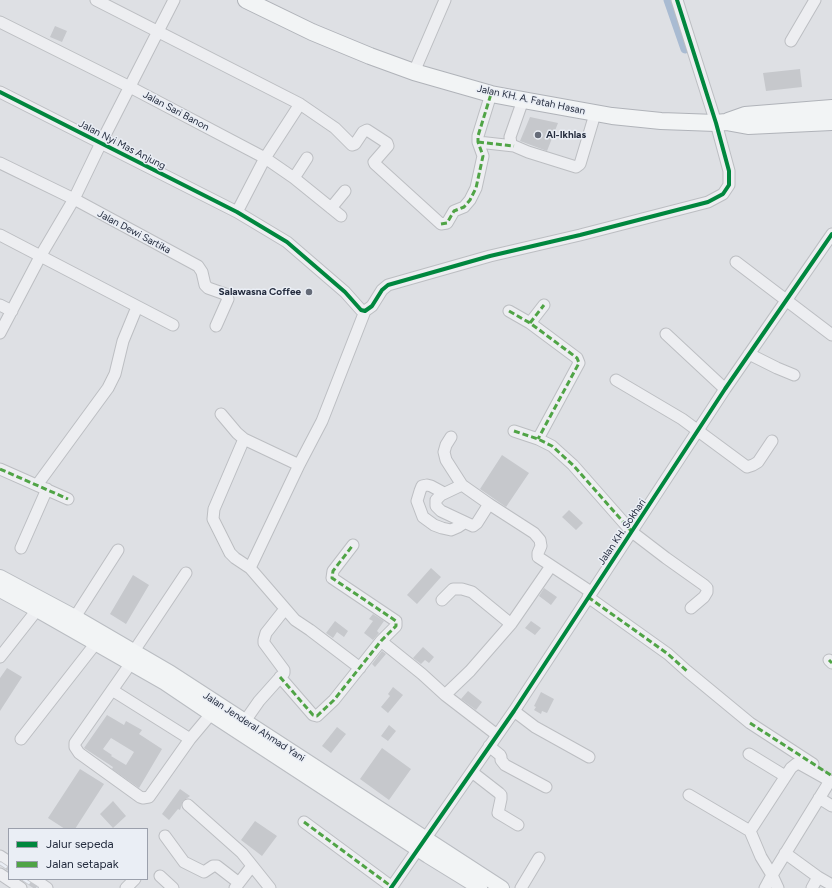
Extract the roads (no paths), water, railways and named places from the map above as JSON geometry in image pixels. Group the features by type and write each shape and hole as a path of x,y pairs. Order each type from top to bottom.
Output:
{"highway":[{"name":"Jalan KH. A. Fatah Hasan","path":"246,0 312,32 370,56 414,72 491,94 595,114 661,121 721,122 748,126 832,122"},
{"path":"721,122 745,115 832,108"}],"main road":[{"name":"Jalan Jenderal Ahmad Yani","path":"0,587 75,617 133,657 245,721 422,844 480,888"},
{"name":"Jalan Jenderal Ahmad Yani","path":"0,587 37,610 96,643 133,657"},
{"name":"Jalan Jenderal Ahmad Yani","path":"168,678 211,714 422,844 502,888"}],"street":[{"path":"96,0 300,104 335,128 352,145 355,144 363,132 367,130 387,143 388,146 374,162 375,164 441,224 447,223 454,211 464,207 470,200 476,188 483,156 478,142 478,136 491,94"},
{"path":"0,333 41,255 74,199 174,0"},
{"path":"414,72 445,0"},
{"path":"250,568 322,420 365,311 372,306 382,290 388,285 479,259 708,202 723,194 728,185 729,171 721,122 677,0"},
{"path":"791,41 815,0"},
{"name":"Jalan Sari Banon","path":"0,22 130,87 265,158 294,178 341,216"},
{"name":"Jalan Nyi Mas Anjung","path":"0,92 237,212 287,242 345,292 361,310 365,311"},
{"path":"514,146 510,141 510,137 523,100"},
{"path":"237,212 265,158 300,104"},
{"path":"478,142 514,146 572,166 578,166 580,164 595,114"},
{"path":"294,178 307,158"},
{"name":"Jalan Dewi Sartika","path":"0,164 74,199 198,266 202,272 205,285 208,288 225,294 228,299 216,326"},
{"path":"331,208 345,191"},
{"name":"Jalan KH. Sokhari","path":"392,888 514,711 725,389 832,234"},
{"path":"0,235 173,325"},
{"path":"736,262 832,335"},
{"path":"0,305 12,311"},
{"path":"530,323 544,305"},
{"path":"21,548 42,487 108,388 115,374 123,341 137,307"},
{"path":"509,312 530,323 578,358 579,363 538,439"},
{"path":"666,334 725,389"},
{"path":"749,354 794,375"},
{"path":"616,380 698,430 747,467 758,462 772,441"},
{"path":"221,414 244,439 299,465"},
{"path":"514,431 538,439 552,446 573,465 632,532 707,588 704,597 691,608"},
{"path":"451,437 446,444 444,452 446,460 462,485 534,533 540,540 541,546 538,557 668,654 750,723 832,776"},
{"path":"244,439 214,509 213,519 230,553 250,568 300,625 310,630 360,668"},
{"path":"0,469 68,499"},
{"path":"462,485 444,492 436,500 436,506 441,511 473,526 477,523 489,504"},
{"path":"444,492 431,486 422,486 417,501 423,517 434,525 451,530 464,523"},
{"path":"280,678 314,715 317,716 334,700 381,641 395,628 396,621 332,578 333,571 353,545"},
{"path":"75,617 118,550"},
{"path":"445,695 470,671 511,624 551,566"},
{"path":"186,573 112,690 75,744 75,747 79,753 143,798 149,796 211,714"},
{"path":"442,600 453,589 462,589 472,592 511,624"},
{"path":"245,721 259,701 284,673 284,670 264,644 264,640 266,633 285,609"},
{"path":"0,657 37,610"},
{"path":"381,641 422,674 445,695 497,735"},
{"path":"22,739 96,643"},
{"path":"112,690 190,740"},
{"path":"514,711 535,727 589,757"},
{"path":"489,746 500,755 501,760 505,765 546,787"},
{"path":"749,754 786,776"},
{"path":"750,831 791,768 796,764 800,764 828,780 828,784 765,888"},
{"path":"472,772 501,795 501,803 498,813 518,825"},
{"path":"689,795 750,831 761,857 778,888"},
{"path":"819,798 832,806"},
{"path":"188,805 242,853 270,888"},
{"path":"304,822 392,888"},
{"path":"165,836 184,862 204,872 213,866 217,866 237,885 252,866"},
{"path":"785,854 832,885"},
{"path":"521,888 539,858"},
{"path":"160,876 174,888"},
{"path":"812,888 818,876"},
{"path":"9,880 21,888"},
{"path":"35,880 47,888"},
{"path":"126,888 134,880"}],"waterway":[{"path":"668,0 685,49"}],"railway":[{"path":"0,863 8,868"},
{"path":"25,880 37,888"}],"place":[{"name":"Al-Ikhlas","path":"538,135"},
{"name":"Salawasna Coffee","path":"309,292"}]}
